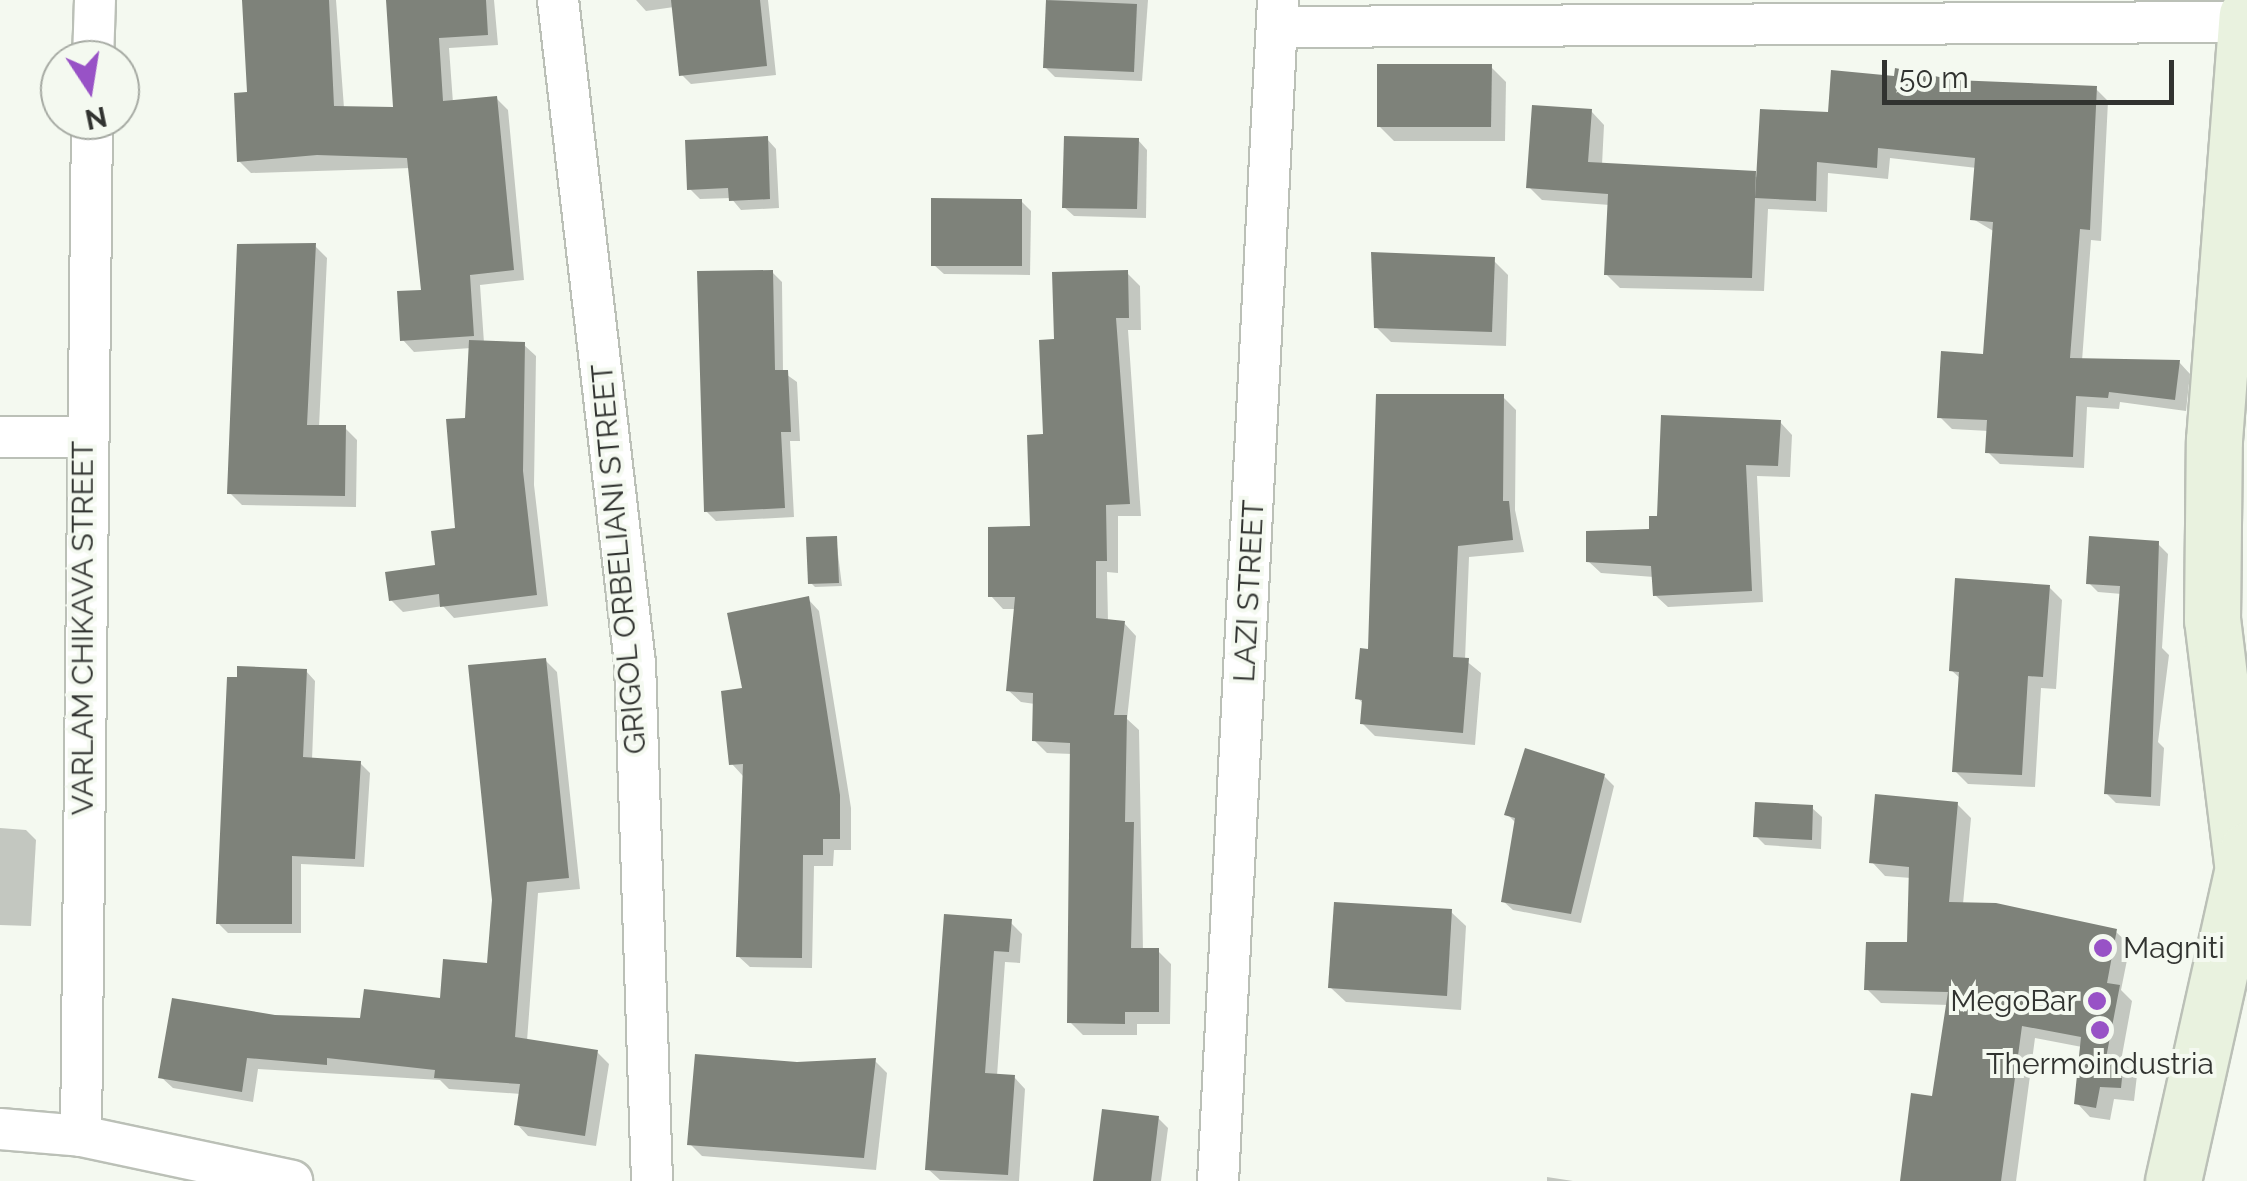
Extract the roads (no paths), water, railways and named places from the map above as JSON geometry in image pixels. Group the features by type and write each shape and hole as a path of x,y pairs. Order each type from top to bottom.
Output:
{"main road":[{"path":"2173,1181 2245,860 2212,602 2214,440 2247,19"}],"street":[{"path":"94,40 95,0"},
{"name":"GRIGOL ORBELIANI STREET","path":"558,0 634,664 652,1181"},
{"path":"1278,14 2247,19"},
{"name":"LAZI STREET","path":"1218,1181 1278,14"},
{"name":"VARLAM CHIKAVA STREET","path":"81,1136 83,437 91,140"},
{"path":"0,436 83,437"},
{"path":"0,1129 81,1136 292,1181"}],"place":[{"name":"Magniti","path":"2103,948"},
{"name":"MegoBar","path":"2097,1001"},
{"name":"Thermoindustria","path":"2100,1030"}]}
